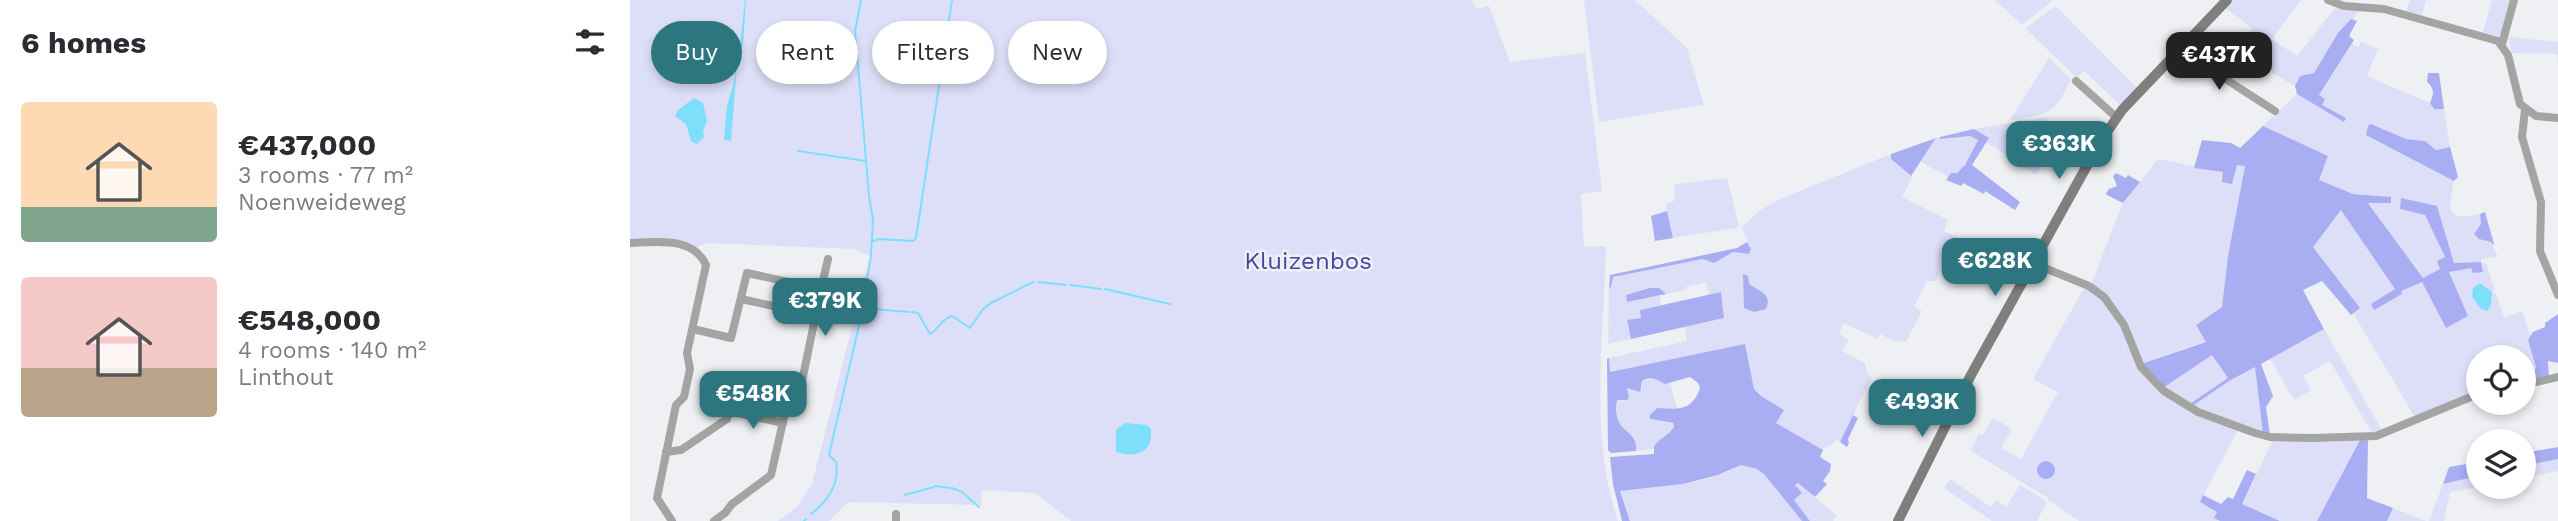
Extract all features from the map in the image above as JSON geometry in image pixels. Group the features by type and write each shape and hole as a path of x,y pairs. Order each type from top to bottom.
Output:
{"street":[{"path":"1898,521 2032,262 2116,117 2227,0"},
{"path":"2328,0 2344,6 2384,9 2502,44 2508,55 2518,100 2525,110 2536,116 2558,118"},
{"path":"2502,44 2514,0"},
{"path":"2179,50 2275,111"},
{"path":"2076,81 2116,117"},
{"path":"2525,110 2522,137 2541,202 2540,251 2558,295"},
{"path":"630,243 668,241 694,248 706,265 687,353 690,369 684,397 676,405 657,498 672,521"},
{"path":"666,452 681,450 727,419 734,384 799,396 828,259"},
{"path":"2032,262 2089,286 2104,296 2124,325 2141,367 2164,391 2198,412 2255,433 2270,437 2298,438 2376,436 2466,399"},
{"path":"693,329 731,338 747,273 821,289"},
{"path":"741,299 815,315"},
{"path":"2536,382 2558,377"},
{"path":"714,521 771,475 789,395"},
{"path":"729,411 783,423"}],"green space":[{"name":"Kluizenbos","path":"630,0 1472,0 1476,9 1489,6 1510,62 1585,53 1602,191 1581,194 1584,247 1606,246 1601,421 1609,489 1618,521 1071,521 1035,493 982,490 981,505 848,502 829,521 778,521 798,506 812,484 870,256 854,249 708,243 694,248 630,243"},
{"path":"1584,0 1635,0 1687,48 1704,105 1599,122"},
{"path":"1995,0 2053,0 2022,25"},
{"path":"2231,0 2301,0 2272,39 2297,56 2335,8 2358,11 2354,19 2339,33 2314,73 2298,79 2295,86 2237,52 2252,28 2224,7"},
{"path":"2410,0 2426,0 2422,15 2406,11"},
{"path":"2492,0 2510,0 2500,37 2483,32"},
{"path":"2056,6 2137,88 2121,106 2084,71 2077,78 2027,30 2027,27"},
{"path":"2508,37 2558,42 2558,70 2557,54 2512,53"},
{"path":"2361,42 2378,49 2367,76 2430,103 2434,109 2444,109 2450,147 2436,150 2425,141 2406,139 2371,125 2454,181 2450,206 2452,211 2460,216 2480,214 2485,241 2491,242 2498,257 2481,259 2481,262 2454,263 2437,206 2400,209 2425,215 2445,257 2441,269 2423,278 2368,202 2391,203 2391,197 2353,194 2319,180 2328,156 2263,126 2297,94 2345,121 2346,118 2321,105 2319,95 2352,44 2358,47"},
{"path":"2049,58 2071,80 2059,101 2042,114 2010,120"},
{"path":"2049,117 2032,146 2024,141 2020,147 2044,162 2036,175 1986,142 1988,138 1974,129"},
{"path":"1970,136 1978,140 1965,165 1957,173 1951,173 1949,177 1921,162 1936,138"},
{"path":"1891,154 1893,161 1912,178 1902,197 1948,220 1944,231 1979,249 1972,263 1949,252 1936,281 1927,281 1914,307 1922,311 1906,342 1893,341 1880,334 1878,339 1843,323 1839,334 1849,340 1842,351 1865,363 1867,373 1872,377 1840,442 1837,440 1823,450 1775,423 1783,410 1754,389 1745,345 1610,372 1609,358 1687,341 1685,327 1724,318 1721,292 1709,295 1706,282 1666,294 1662,290 1647,288 1626,295 1627,301 1660,296 1661,305 1640,310 1641,318 1627,321 1631,339 1608,344 1609,288 1612,277 1703,259 1715,261 1733,252 1745,254 1750,246 1742,227 1759,211 1780,199","holes":["1748,277 1749,284 1764,292 1754,312 1744,308"]},
{"path":"2158,159 2223,172 2232,184 2237,164 2245,166 2228,256 2222,308 2206,341 2141,364 2130,333 2091,285 2122,205"},
{"path":"1727,178 1739,225 1736,228 1673,238 1666,204 1674,201 1675,184"},
{"path":"2341,209 2396,289 2372,304 2373,309 2401,294 2400,291 2430,277 2451,270 2483,271 2481,263 2486,263 2495,291 2492,292 2482,284 2473,299 2477,303 2491,305 2492,294 2496,293 2504,318 2522,311 2530,345 2466,345 2466,397 2416,419 2353,313 2360,308 2313,247"},
{"path":"2085,286 2097,294 2114,315 2150,380 2238,430 2200,501 2218,512 2215,518 2220,521 2079,521 2048,498 1971,451 1979,433 1983,435 1993,418 2012,429 2001,448 2021,459 2058,392 2033,379"},
{"path":"783,287 811,292 808,307 779,301"},
{"path":"2324,329 2383,432 2373,435 2330,361 2303,376 2311,390 2294,400 2270,359"},
{"path":"2212,355 2228,378 2188,405 2163,388"},
{"path":"2255,366 2263,434 2191,407 2229,381"},
{"path":"1656,378 1663,383 1670,383 1678,411 1671,410 1651,419 1673,424 1674,427 1656,443 1655,449 1636,451 1634,440 1616,420 1617,400 1624,401 1628,395 1627,387 1642,388 1642,381"},
{"path":"2360,440 2317,521 2280,521 2242,504 2272,442"},
{"path":"2558,459 2558,471 2536,476 2536,464"},
{"path":"1741,465 1757,469 1764,474 1802,521 1630,521 1620,491 1697,481"},
{"path":"1950,479 1991,507 1996,500 2006,507 2020,485 2047,502 2037,521 1992,521 1944,488"},
{"path":"2466,479 2466,489 2450,492 2444,521 2429,521 2443,484"},
{"path":"1798,483 1837,516 1833,521 1810,521 1794,500 1802,493 1795,486"},
{"path":"2393,508 2426,521 2387,521"}],"shaded area":[{"path":"745,0 746,0 742,48"},
{"path":"2351,19 2357,21 2349,36 2354,40 2319,95 2325,99 2322,105 2346,118 2344,122 2297,94 2295,86 2300,76 2314,73 2338,33"},
{"path":"2428,73 2439,73 2444,109 2434,109 2430,103 2433,92 2427,82"},
{"path":"736,84 731,141 724,140 727,106"},
{"path":"694,98 703,103 707,121 704,137 697,144 691,141 686,124 675,116 678,110"},
{"path":"2371,124 2406,139 2425,141 2436,150 2450,147 2458,177 2454,181 2366,135"},
{"path":"2263,126 2328,156 2319,180 2353,194 2391,197 2391,203 2368,203 2423,278 2440,269 2437,261 2445,257 2425,215 2400,209 2401,198 2437,206 2454,263 2481,262 2483,272 2473,273 2471,268 2449,272 2468,316 2446,328 2422,282 2401,291 2402,294 2374,310 2371,304 2395,289 2341,210 2313,247 2360,308 2351,315 2322,281 2303,290 2324,329 2261,364 2273,396 2266,407 2270,435 2263,434 2255,367 2191,407 2188,405 2228,378 2212,355 2163,388 2141,364 2206,342 2196,325 2222,307 2228,256 2245,166 2237,165 2232,184 2222,182 2223,172 2194,168 2202,140 2231,143 2240,148"},
{"path":"1974,129 1989,138 1972,165 2020,202 2015,210 1985,191 1984,194 1963,183 1961,186 1946,180 1951,173 1957,173 1965,165 1978,140 1970,136 1940,137"},
{"path":"1936,138 1911,176 1891,159 1891,154"},
{"path":"2116,173 2126,178 2128,175 2140,182 2123,203 2106,193 2117,186 2113,176"},
{"path":"1667,211 1673,238 1655,241 1651,216"},
{"path":"2485,212 2493,245 2474,234 2481,224 2480,214"},
{"path":"1747,242 1751,249 1749,254 1733,252 1714,263 1703,259 1613,277 1609,288 1610,275 1737,248"},
{"path":"1743,274 1748,276 1749,284 1767,297 1766,309 1754,312 1744,308"},
{"path":"2480,283 2492,292 2491,305 2487,311 2481,309 2472,297 2473,288"},
{"path":"1659,288 1666,294 1627,302 1626,295"},
{"path":"1721,292 1724,318 1631,339 1627,320 1641,318 1640,310"},
{"path":"2558,314 2558,363 2548,361 2549,378 2536,381 2536,345 2529,345 2528,340 2533,332 2545,327 2545,323"},
{"path":"1745,344 1754,389 1784,410 1776,423 1823,450 1820,457 1831,464 1823,481 1827,484 1815,497 1798,483 1795,485 1802,493 1794,500 1810,521 1802,521 1764,474 1757,469 1741,465 1718,475 1683,484 1620,491 1630,521 1622,521 1610,457 1654,454 1654,446 1674,427 1673,423 1651,419 1649,416 1657,408 1688,405 1697,396 1700,388 1690,377 1665,384 1649,378 1642,381 1640,392 1627,388 1629,397 1627,400 1617,400 1616,411 1621,425 1636,444 1636,451 1611,453 1608,450 1607,359 1609,358 1610,372"},
{"path":"1853,415 1858,418 1847,447 1840,442"},
{"path":"1125,423 1147,425 1151,429 1149,444 1142,452 1116,452 1116,430"},
{"path":"2368,439 2367,498 2393,508 2387,521 2317,521 2360,440"},
{"path":"2558,447 2558,459 2536,464 2536,451"},
{"path":"2042,461 2050,461 2055,470 2053,477 2042,479 2037,474 2037,466"},
{"path":"2466,464 2466,479 2443,484 2449,467"},
{"path":"2247,470 2256,474 2242,504 2280,521 2220,521 2214,518 2217,512 2200,502 2203,495 2221,504 2228,497 2233,499"}],"waterway":[{"path":"861,0 855,31 873,220 871,255"},
{"path":"873,241 913,241 916,238 952,0"},
{"path":"798,151 866,161"},
{"path":"811,514 823,504 836,478 836,462 829,455 858,330 871,256"},
{"path":"912,312 918,313 930,334 952,316 970,328 983,309 991,303 1033,282"},
{"path":"1038,282 1066,285"},
{"path":"1070,285 1101,289"},
{"path":"1105,289 1170,304"},
{"path":"863,308 909,312"},
{"path":"935,486 950,488"},
{"path":"905,495 934,487"},
{"path":"952,488 962,492 979,507"}]}
